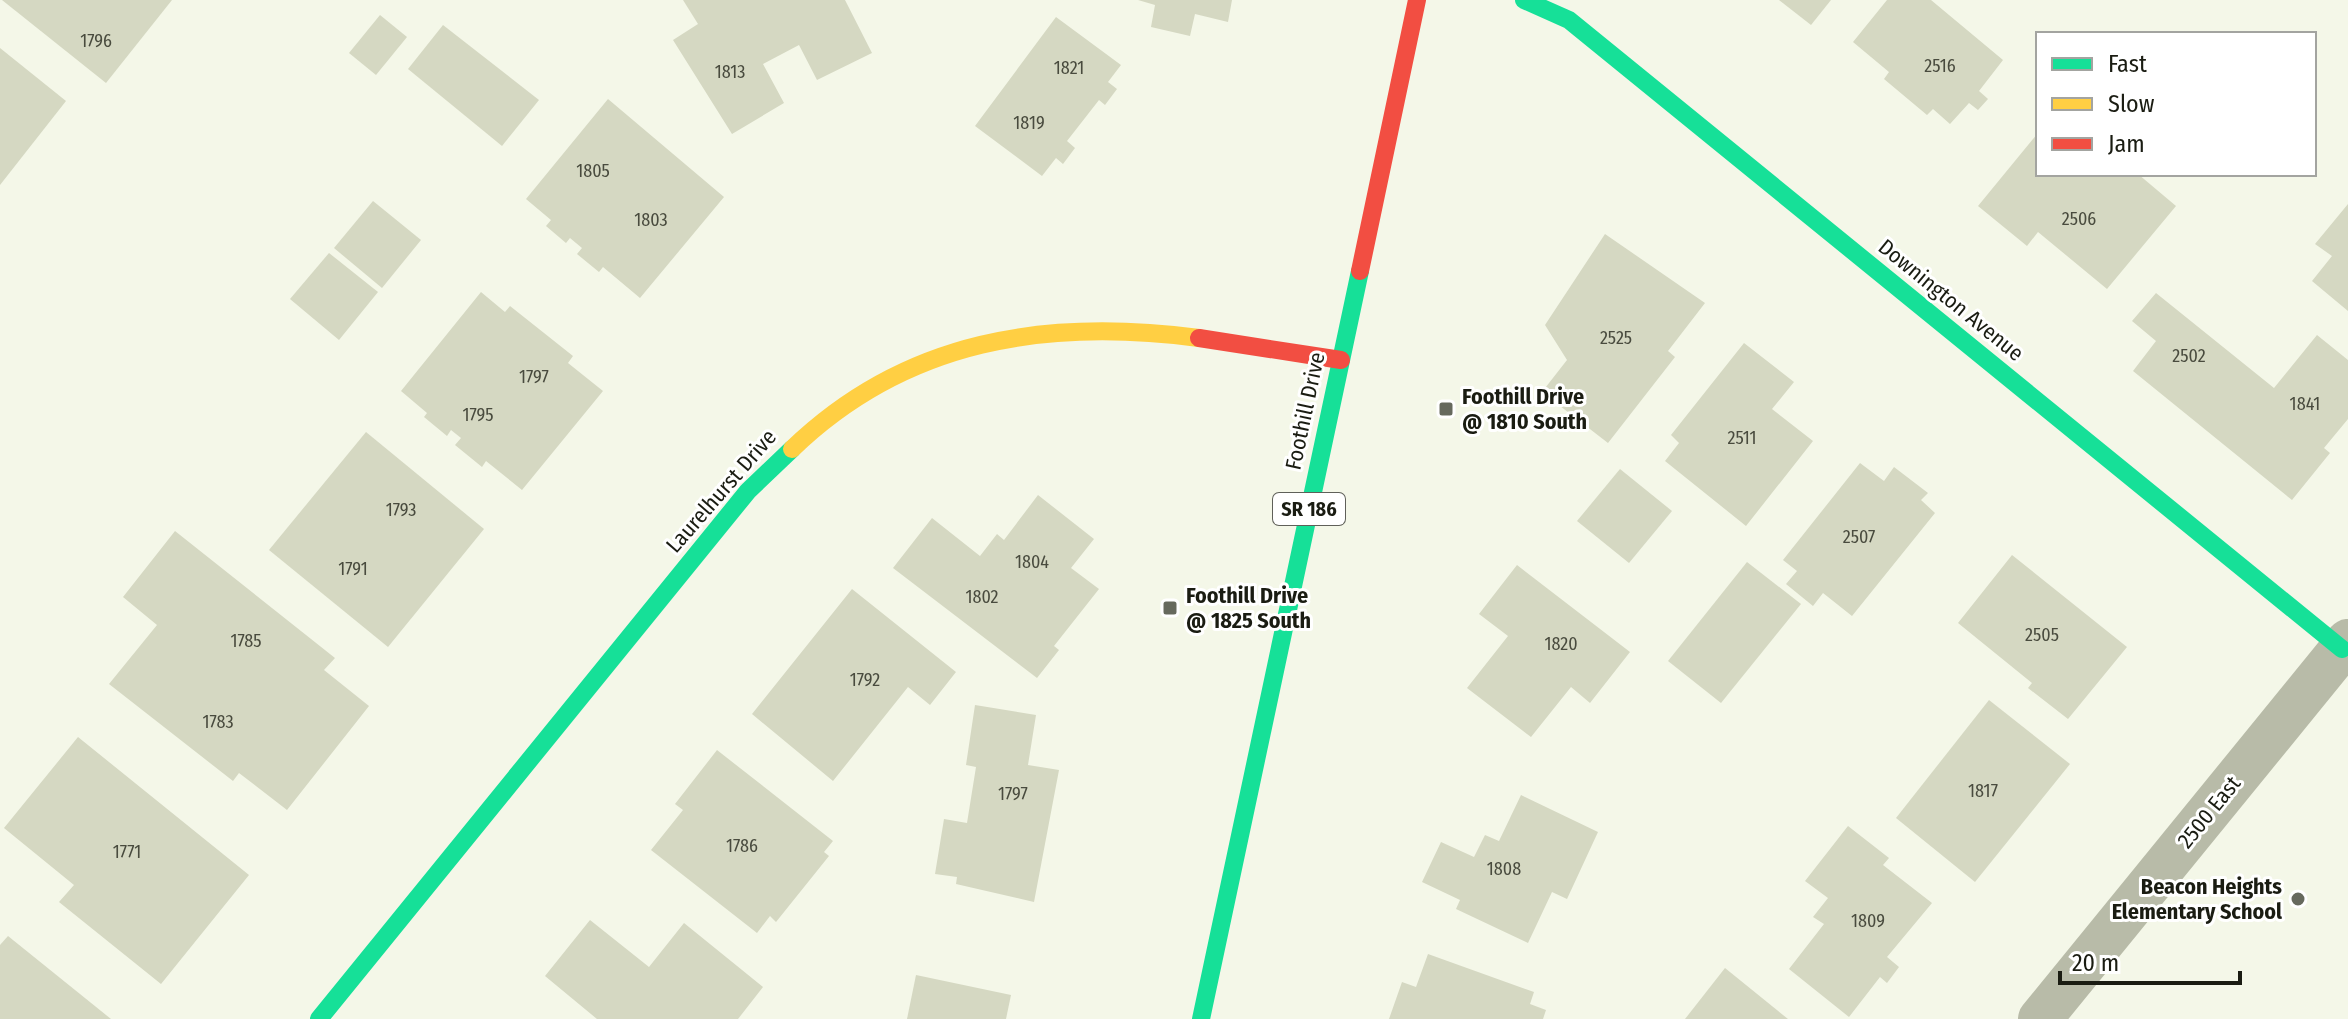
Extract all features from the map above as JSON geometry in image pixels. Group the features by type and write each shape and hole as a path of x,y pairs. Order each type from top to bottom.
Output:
{"street":[{"name":"Foothill Drive","path":"1201,1019 1417,0"},
{"name":"Downington Avenue","path":"1524,0 1569,20 2345,645"},
{"name":"Laurelhurst Drive","path":"319,1019 748,491 787,448 836,409 889,377 949,351 1007,335 1066,329 1135,330 1211,338 1341,360"},
{"name":"2500 East","path":"2040,1019 2345,645"}],"building":[{"path":"2,0 172,0 106,83"},
{"path":"683,0 845,0 872,53 817,80 799,45 763,64 784,103 732,134 673,40 698,24"},
{"path":"1138,0 1232,0 1228,22 1195,14 1190,36 1151,27 1155,5"},
{"path":"1779,0 1831,0 1811,25"},
{"path":"1887,0 1931,0 2003,60 1979,91 1988,99 1978,110 1969,103 1950,124 1933,109 1927,115 1884,79 1889,72 1853,42"},
{"path":"380,15 407,37 376,75 349,53"},
{"path":"1056,17 1121,65 1108,82 1117,89 1105,105 1099,100 1067,141 1075,148 1063,164 1056,158 1042,176 975,126"},
{"path":"443,25 539,100 502,146 408,69"},
{"path":"0,48 66,101 0,185"},
{"path":"608,99 724,197 640,298 603,267 599,272 577,254 582,248 570,238 566,243 546,226 551,220 526,199"},
{"path":"2036,135 2036,176 2140,176 2176,206 2107,289 2038,232 2027,246 1978,206"},
{"path":"373,201 421,240 382,288 334,248"},
{"path":"2348,204 2348,311 2312,281 2332,256 2315,244"},
{"path":"1605,234 1705,303 1668,351 1675,357 1608,443 1542,392 1567,360 1545,325"},
{"path":"329,253 378,292 339,340 290,299"},
{"path":"481,292 505,312 510,306 573,356 568,363 603,391 522,490 486,461 482,467 455,445 461,438 451,430 447,436 424,417 427,413 401,391"},
{"path":"2156,293 2274,388 2317,335 2348,360 2348,419 2324,448 2330,453 2292,500 2133,371 2156,341 2132,321"},
{"path":"1744,343 1794,382 1772,409 1813,441 1746,526 1665,461 1679,443 1671,435"},
{"path":"366,432 484,529 388,647 269,550"},
{"path":"1860,463 1884,481 1894,467 1928,493 1921,500 1935,513 1852,616 1823,593 1813,606 1786,584 1797,571 1783,560"},
{"path":"1620,469 1672,511 1629,563 1577,521"},
{"path":"1038,495 1094,539 1071,568 1099,589 1054,646 1059,650 1037,678 893,568 932,518 980,556 997,534 1004,540"},
{"path":"175,531 335,658 324,670 369,706 287,810 239,773 233,781 109,684 157,625 123,597"},
{"path":"2012,555 2127,647 2068,719 2028,688 2032,683 1958,623"},
{"path":"1747,562 1801,604 1721,703 1668,661"},
{"path":"1517,565 1630,652 1590,703 1571,687 1531,737 1467,688 1508,636 1479,614"},
{"path":"852,589 956,672 930,705 908,687 833,781 752,714"},
{"path":"1989,700 2070,764 1975,882 1896,818"},
{"path":"975,705 1036,715 1028,765 1059,770 1034,902 956,884 957,877 935,874 944,819 967,823 976,767 966,765"},
{"path":"78,737 249,875 161,984 59,902 74,885 4,828"},
{"path":"717,750 833,841 824,852 829,856 776,922 770,916 757,933 651,850 683,810 675,804"},
{"path":"1521,795 1598,832 1567,899 1552,892 1528,943 1456,909 1460,900 1422,882 1441,842 1474,857 1485,835 1499,841"},
{"path":"1848,826 1889,858 1883,865 1932,903 1887,957 1899,967 1887,983 1880,977 1849,1017 1789,969 1824,924 1813,917 1828,898 1805,881"},
{"path":"590,920 649,967 684,923 763,987 738,1019 597,1019 545,976"},
{"path":"8,936 111,1019 0,1019 0,945"},
{"path":"1428,954 1534,992 1530,1004 1546,1010 1543,1019 1389,1019 1402,982 1416,987"},
{"path":"1725,968 1788,1019 1685,1019"},
{"path":"916,975 1011,995 1006,1019 907,1019"}],"traffic: fast":[{"path":"1524,0 1569,20 2342,649"},
{"path":"1201,1019 1360,271"},
{"path":"319,1019 748,491 792,449"}],"traffic: slow":[{"path":"792,449 836,412 882,382 931,360 981,345 1033,335 1087,331 1199,338"}],"traffic: jam":[{"path":"1360,271 1417,0"},
{"path":"1199,338 1341,360"}],"place":[{"name":"Foothill Drive @ 1810 South","path":"1446,409"},
{"name":"Foothill Drive @ 1825 South","path":"1170,608"},
{"name":"Beacon Heights Elementary School","path":"2298,899"}]}
